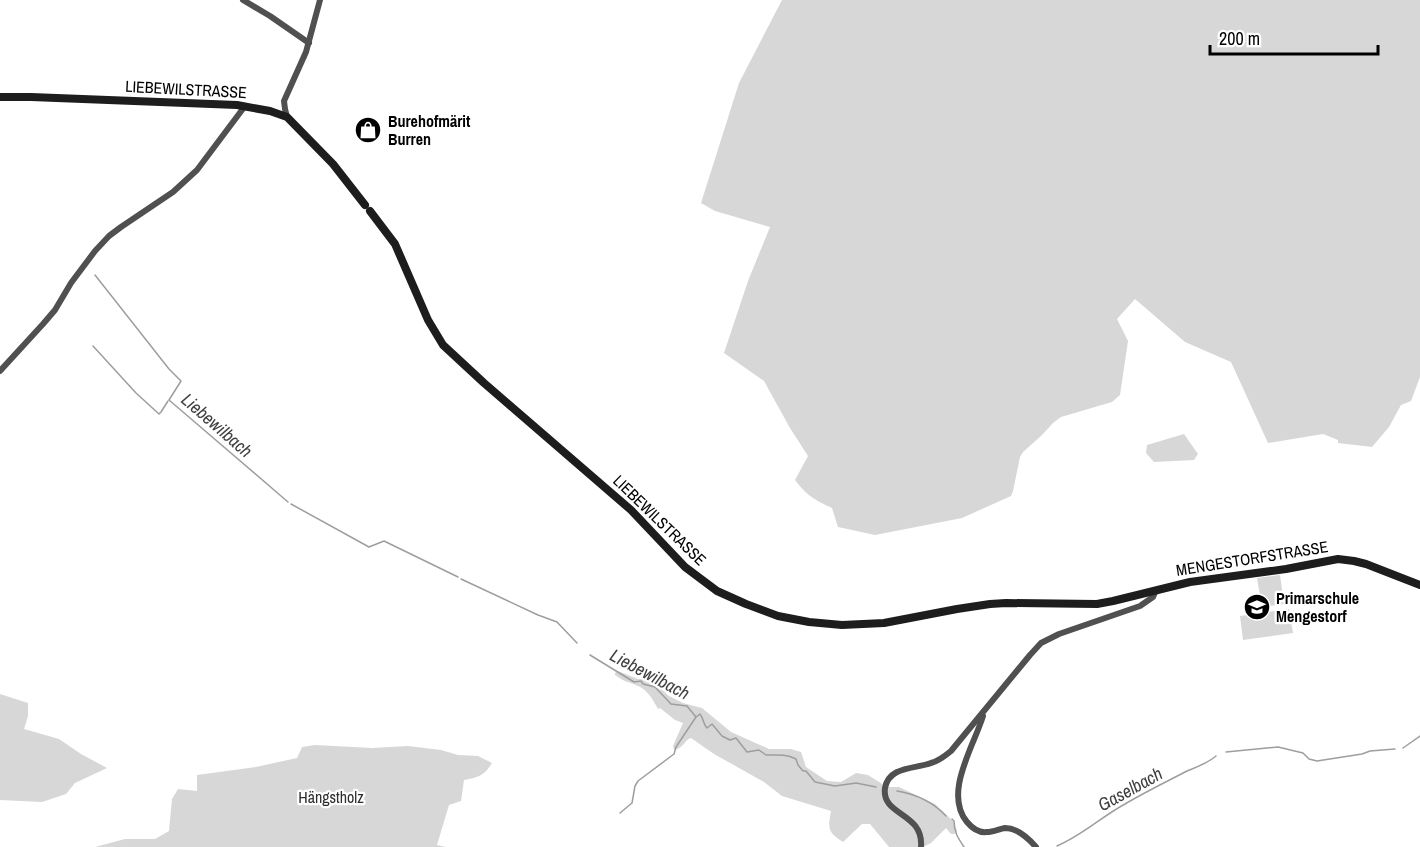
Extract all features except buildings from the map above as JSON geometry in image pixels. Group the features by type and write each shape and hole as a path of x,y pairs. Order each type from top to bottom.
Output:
{"street":[{"path":"243,0 309,43"},
{"path":"270,111 284,101 301,65 320,0"},
{"name":"LIEBEWILSTRASSE","path":"0,97 245,106 287,117 333,164 395,244 428,320 443,345 631,510 685,567 703,582 759,610 816,623 858,625 884,623 990,604 1098,604 1156,590"},
{"path":"284,101 287,117"},
{"path":"0,371 55,310 71,283 95,251 115,232 173,192 197,170 245,106"},
{"name":"MENGESTORFSTRASSE","path":"1156,590 1190,582 1342,559 1366,564 1418,582"},
{"path":"921,847 921,834 917,826 893,808 887,800 885,789 892,776 900,770 930,764 946,756 1030,655 1046,640 1140,606 1153,597 1156,590"},
{"path":"984,712 959,784 958,796 961,811 966,821 977,830 985,832 1005,828 1013,829 1036,847"}],"green space":[{"path":"782,0 1420,0 1420,377 1411,401 1401,405 1389,427 1372,447 1338,443 1338,440 1323,434 1268,443 1231,362 1185,342 1135,299 1117,319 1128,341 1120,395 1112,402 1061,417 1053,423 1020,457 1011,496 962,518 875,535 838,527 832,508 812,497 795,480 808,456 764,381 724,353 748,281 770,227 715,211 701,203 739,83"},
{"path":"1184,434 1198,454 1194,460 1154,462 1146,453 1147,445"},
{"path":"1280,575 1284,604 1262,607 1257,578"},
{"path":"1289,609 1293,633 1243,640 1240,616"},
{"path":"618,671 654,683 669,696 702,708 731,732 769,749 791,749 801,752 806,767 827,781 841,782 856,773 868,775 887,787 899,787 935,804 954,822 957,831 951,834 946,828 931,843 923,847 889,847 870,824 862,824 843,842 831,832 829,822 831,811 782,796 764,782 714,754 691,738 674,750 673,746 683,723 675,720 660,708 658,709 645,690 615,675"},
{"path":"0,694 28,703 28,716 24,729 59,739 107,768 75,783 66,794 42,802 0,800"},
{"name":"Hängstholz","path":"315,745 372,748 408,746 441,750 458,755 478,756 492,763 481,775 464,780 461,801 449,805 437,845 446,847 95,847 125,839 155,839 169,831 172,799 178,789 197,791 197,775 256,767 297,758 302,747"}],"waterway":[{"name":"Liebewilbach","path":"95,275 181,381 169,400 288,502"},
{"path":"93,346 136,393 159,414 168,401"},
{"name":"Liebewilbach","path":"291,504 369,547 384,541 458,577"},
{"name":"Liebewilbach","path":"461,579 557,622 577,643"},
{"name":"Liebewilbach","path":"590,655 634,682 641,681 643,684 655,687 671,704 687,706 696,717 700,714 707,728 712,724 722,736 730,740 736,738 747,752 759,750 766,755 796,759 798,765 815,782 835,786 856,783 876,787"},
{"path":"620,813 632,803 638,781 674,754 676,747 696,717"},
{"name":"Gaselbach","path":"1403,748 1420,736"},
{"name":"Gaselbach","path":"1226,752 1278,747 1303,753 1309,759 1317,761 1370,751 1395,749"},
{"name":"Gaselbach","path":"1057,846 1075,837 1116,809 1216,756"},
{"name":"Liebewilbach","path":"897,791 923,799 946,816"},
{"name":"Liebewilbach","path":"952,819 964,847"}],"place":[{"name":"Burehofmärit Burren","path":"368,130"},
{"name":"Primarschule Mengestorf","path":"1257,607"}]}
